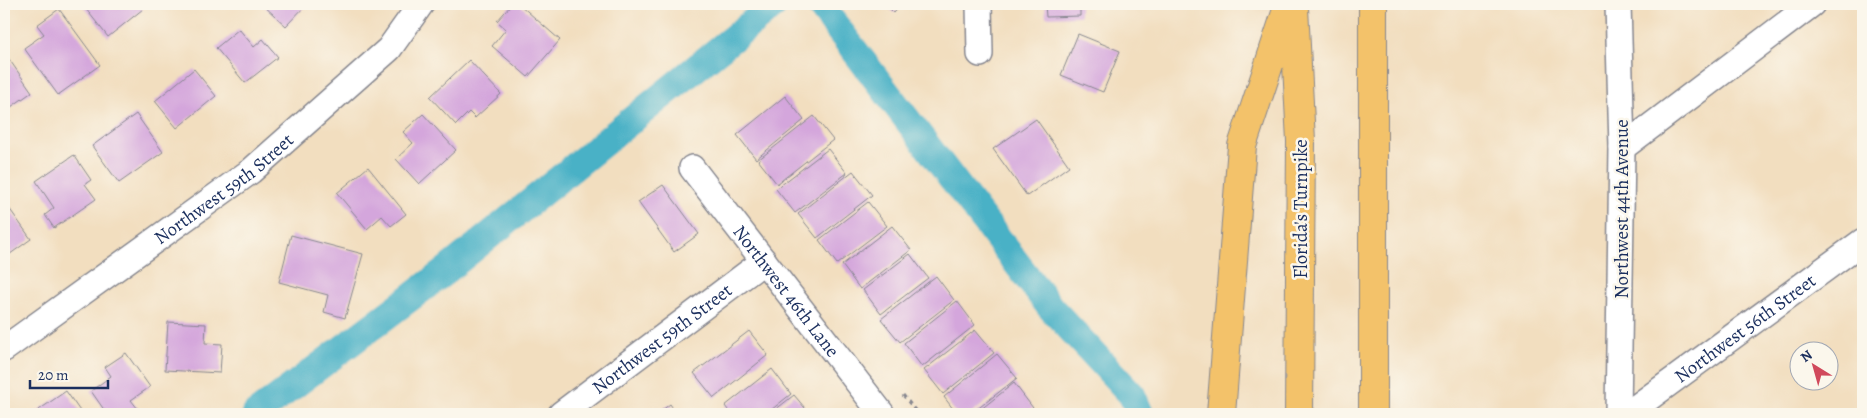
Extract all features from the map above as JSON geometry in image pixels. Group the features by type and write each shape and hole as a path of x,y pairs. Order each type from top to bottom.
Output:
{"highway":[{"path":"1221,414 1242,146 1289,4"},
{"name":"Florida's Turnpike","path":"1294,4 1301,141 1299,414"},
{"path":"1373,4 1373,414"}],"street":[{"name":"Northwest 59th Street","path":"4,349 251,171 388,49 421,4"},
{"path":"979,4 980,54"},
{"name":"Northwest 44th Avenue","path":"1618,4 1622,148 1618,414"},
{"path":"1622,148 1812,4"},
{"name":"Northwest 46th Lane","path":"692,168 882,414"},
{"name":"Northwest 56th Street","path":"1627,414 1863,241"},
{"name":"Northwest 59th Street","path":"560,414 764,261"}],"building":[{"path":"82,4 139,4 143,9 108,37"},
{"path":"266,4 307,4 286,26 264,6"},
{"path":"512,4 519,4 560,40 528,77 492,46 506,29 497,21"},
{"path":"885,4 902,4 894,13"},
{"path":"1045,4 1080,4 1080,16 1046,17"},
{"path":"59,9 100,65 58,95 24,48 44,34 37,25"},
{"path":"239,29 254,47 263,39 278,57 245,83 216,48"},
{"path":"1078,34 1120,51 1103,92 1061,75"},
{"path":"4,52 32,92 4,112"},
{"path":"469,60 501,94 475,118 469,112 456,125 430,97"},
{"path":"194,69 216,96 177,128 155,101"},
{"path":"785,96 804,120 756,159 737,135"},
{"path":"136,114 163,152 119,183 92,146"},
{"path":"423,114 456,150 419,184 396,159 413,143 403,132"},
{"path":"814,116 833,140 777,184 758,160"},
{"path":"1036,119 1069,166 1027,196 993,149"},
{"path":"828,149 847,173 795,213 776,189"},
{"path":"74,155 91,180 85,184 96,199 54,228 45,215 54,208 36,181"},
{"path":"368,167 406,214 391,226 382,216 367,229 337,193"},
{"path":"853,171 872,195 817,238 798,214"},
{"path":"663,185 699,234 674,252 638,202"},
{"path":"4,201 31,239 6,257 4,254"},
{"path":"868,202 887,226 837,264 819,240"},
{"path":"892,226 911,250 860,289 842,265"},
{"path":"291,235 363,254 345,318 324,312 328,295 279,282"},
{"path":"910,254 928,278 881,314 863,290"},
{"path":"936,276 954,300 900,342 881,319"},
{"path":"957,301 975,325 922,367 904,343"},
{"path":"168,322 206,324 205,343 222,344 220,373 165,370"},
{"path":"975,330 994,353 943,394 924,370"},
{"path":"749,331 768,355 714,398 694,373"},
{"path":"126,353 150,387 131,400 138,409 131,414 107,414 91,391 111,376 105,367"},
{"path":"997,354 1017,378 971,414 957,414 944,397"},
{"path":"772,369 791,394 766,414 731,414 725,406"},
{"path":"1014,383 1033,408 1025,414 975,414"},
{"path":"66,391 82,414 33,414"},
{"path":"794,395 810,414 770,414"},
{"path":"670,404 677,414 657,414"}],"waterway":[{"path":"256,414 443,273 775,4"},
{"path":"819,4 1050,307 1132,395 1140,414"}]}
